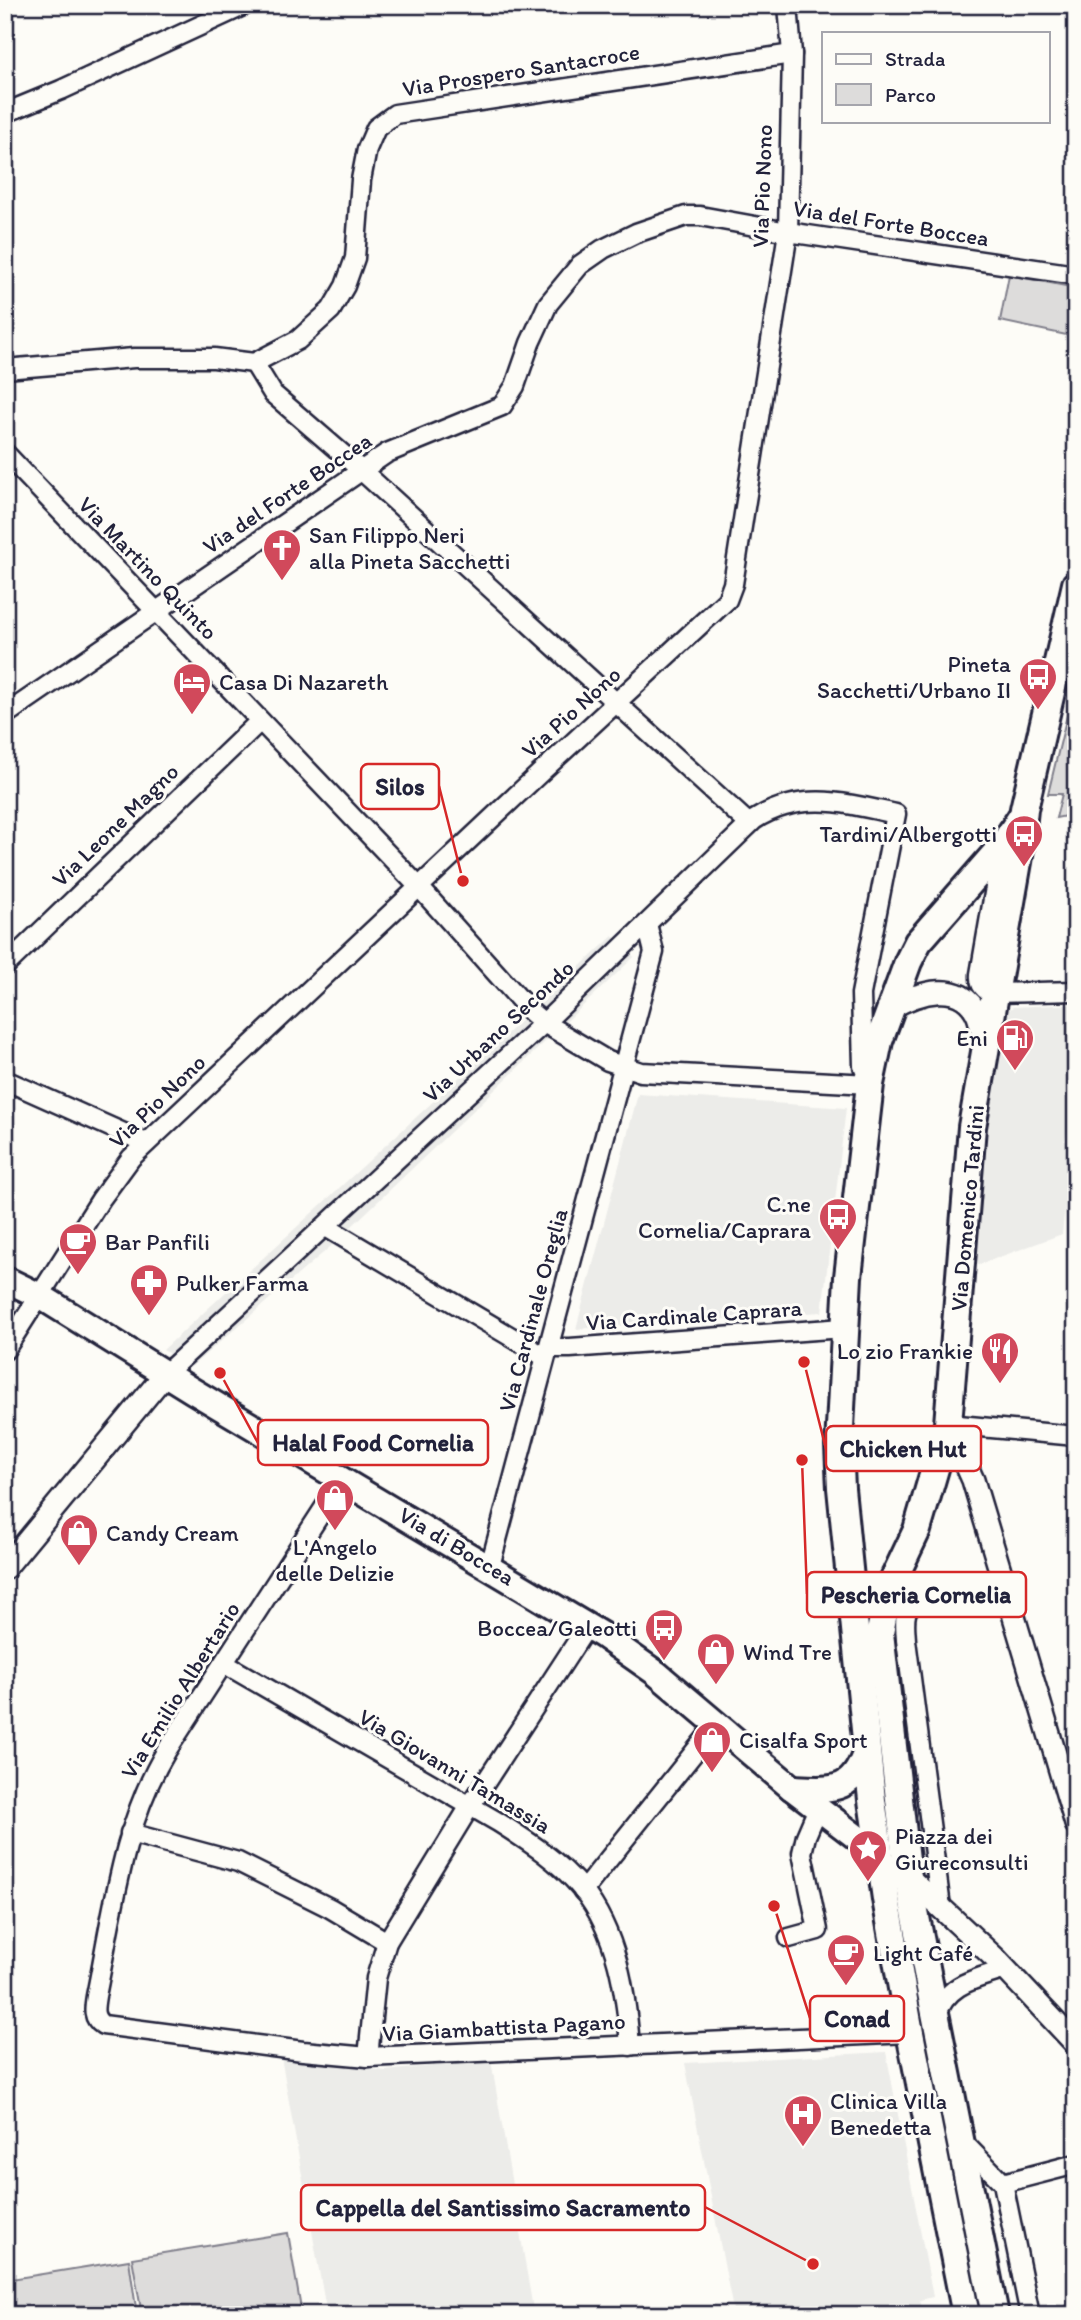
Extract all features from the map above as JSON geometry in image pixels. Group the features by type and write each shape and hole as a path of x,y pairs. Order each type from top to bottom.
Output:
{"main road":[{"path":"966,2315 910,2033 880,1855 840,1474 844,1328 854,1214 870,1084 879,1041 918,942 1003,845 1023,814 1076,584"},
{"name":"Via Domenico Tardini","path":"948,1424 972,1128 1019,856 1023,814"},
{"name":"Via di Boccea","path":"5,1279 40,1296 165,1374 587,1625 645,1665 792,1788 880,1855"},
{"path":"948,1424 923,1513 888,1591 881,1620 882,1664 908,1877 995,2315"},
{"path":"792,1788 825,1789 842,1786 858,1773 867,1747"},
{"path":"880,1855 908,1877"}],"street":[{"path":"5,113 245,5"},
{"name":"Via Pio Nono","path":"5,1350 101,1199 131,1158 726,603 732,591 788,232 792,54 788,5"},
{"name":"Via Prospero Santacroce","path":"254,363 299,340 322,320 340,296 355,258 365,158 376,128 387,117 407,110 792,54"},
{"name":"Via del Forte Boccea","path":"5,715 387,453 502,406 515,386 530,343 548,304 580,265 603,249 663,222 686,216 700,216 788,232 1076,275"},
{"path":"5,369 134,358 214,358 254,363 273,394 361,470 749,824"},
{"name":"Via Martino Quinto","path":"5,453 419,887 531,1012 544,1023 624,1068 654,1073 870,1084"},
{"name":"Via Leone Magno","path":"5,966 260,721"},
{"name":"Via Urbano Secondo","path":"165,1374 544,1023 749,824 786,805 808,800 835,801 896,814 860,994 863,1066 870,1084"},
{"path":"1003,845 979,978 982,987 994,993 1076,991"},
{"name":"Via Cardinale Oreglia","path":"490,1566 654,952 647,925"},
{"path":"890,1008 927,992 953,993 974,1008 986,1045"},
{"path":"5,1080 146,1143"},
{"path":"326,1227 547,1352"},
{"name":"Via Cardinale Caprara","path":"547,1352 844,1328"},
{"path":"5,1568 165,1374"},
{"path":"948,1424 1075,1434"},
{"name":"Via Domenico Tardini","path":"948,1424 973,1480 1076,1824"},
{"name":"Via Emilio Albertario","path":"103,2025 96,2019 94,2005 130,1833 144,1793 159,1764 343,1479"},
{"path":"941,1907 906,1640 905,1612 913,1602 922,1598 1003,1585"},
{"path":"368,2057 376,1978 387,1942 470,1805 587,1625"},
{"name":"Via Giovanni Tamassia","path":"225,1664 470,1805 540,1850 583,1891 604,1929 617,1962 627,2010 630,2046"},
{"path":"583,1891 717,1724"},
{"path":"789,1938 818,1930 802,1853 804,1840 818,1808"},
{"path":"130,1833 238,1862 330,1908 387,1942"},
{"path":"908,1877 1006,1969 1074,2039"},
{"path":"935,2021 944,2000 954,1988 972,1979 1006,1969"},
{"name":"Via Giambattista Pagano","path":"103,2025 303,2052 368,2057 910,2033"},
{"path":"961,2140 1003,2182 1030,2315"},
{"path":"1003,2182 1076,2164"}],"shaded area":[{"path":"613,936 634,957 330,1247 192,1366 163,1350"},
{"path":"1076,1004 1076,1110 1064,1141 1076,1142 1076,1195 1066,1196 1062,1234 978,1265 983,1169 1004,1012 1013,1007"},
{"path":"638,1094 846,1108 822,1312 576,1329"},
{"name":"Clinica Villa Benedetta","path":"886,2052 933,2297 920,2300 923,2315 734,2315 685,2063"},
{"path":"281,2057 385,2071 491,2060 534,2315 327,2315"}],"green space":[{"path":"1009,275 1076,288 1076,337 1000,321"},
{"path":"1076,678 1076,814 1056,818 1062,794 1048,794"},
{"path":"288,2233 302,2315 142,2315 132,2258"},
{"path":"129,2260 137,2315 5,2315 5,2280"}],"place":[{"name":"San Filippo Neri alla Pineta Sacchetti","path":"282,582"},
{"name":"Pineta Sacchetti/Urbano II","path":"1038,711"},
{"name":"Casa Di Nazareth","path":"192,716"},
{"name":"Tardini/Albergotti","path":"1024,868"},
{"name":"Silos","path":"463,881"},
{"name":"Eni","path":"1015,1072"},
{"name":"C.ne Cornelia/Caprara","path":"838,1251"},
{"name":"Bar Panfili","path":"78,1276"},
{"name":"Pulker Farma","path":"149,1317"},
{"name":"Chicken Hut","path":"804,1362"},
{"name":"Halal Food Cornelia","path":"220,1373"},
{"name":"Lo zio Frankie","path":"1000,1385"},
{"name":"Pescheria Cornelia","path":"802,1460"},
{"name":"L'Angelo delle Delizie","path":"335,1532"},
{"name":"Candy Cream","path":"79,1567"},
{"name":"Boccea/Galeotti","path":"664,1662"},
{"name":"Wind Tre","path":"716,1686"},
{"name":"Cisalfa Sport","path":"712,1774"},
{"name":"Piazza dei Giureconsulti","path":"868,1883"},
{"name":"Conad","path":"774,1906"},
{"name":"Light Café","path":"846,1987"},
{"name":"Clinica Villa Benedetta","path":"803,2148"},
{"name":"Cappella del Santissimo Sacramento","path":"813,2264"}]}
